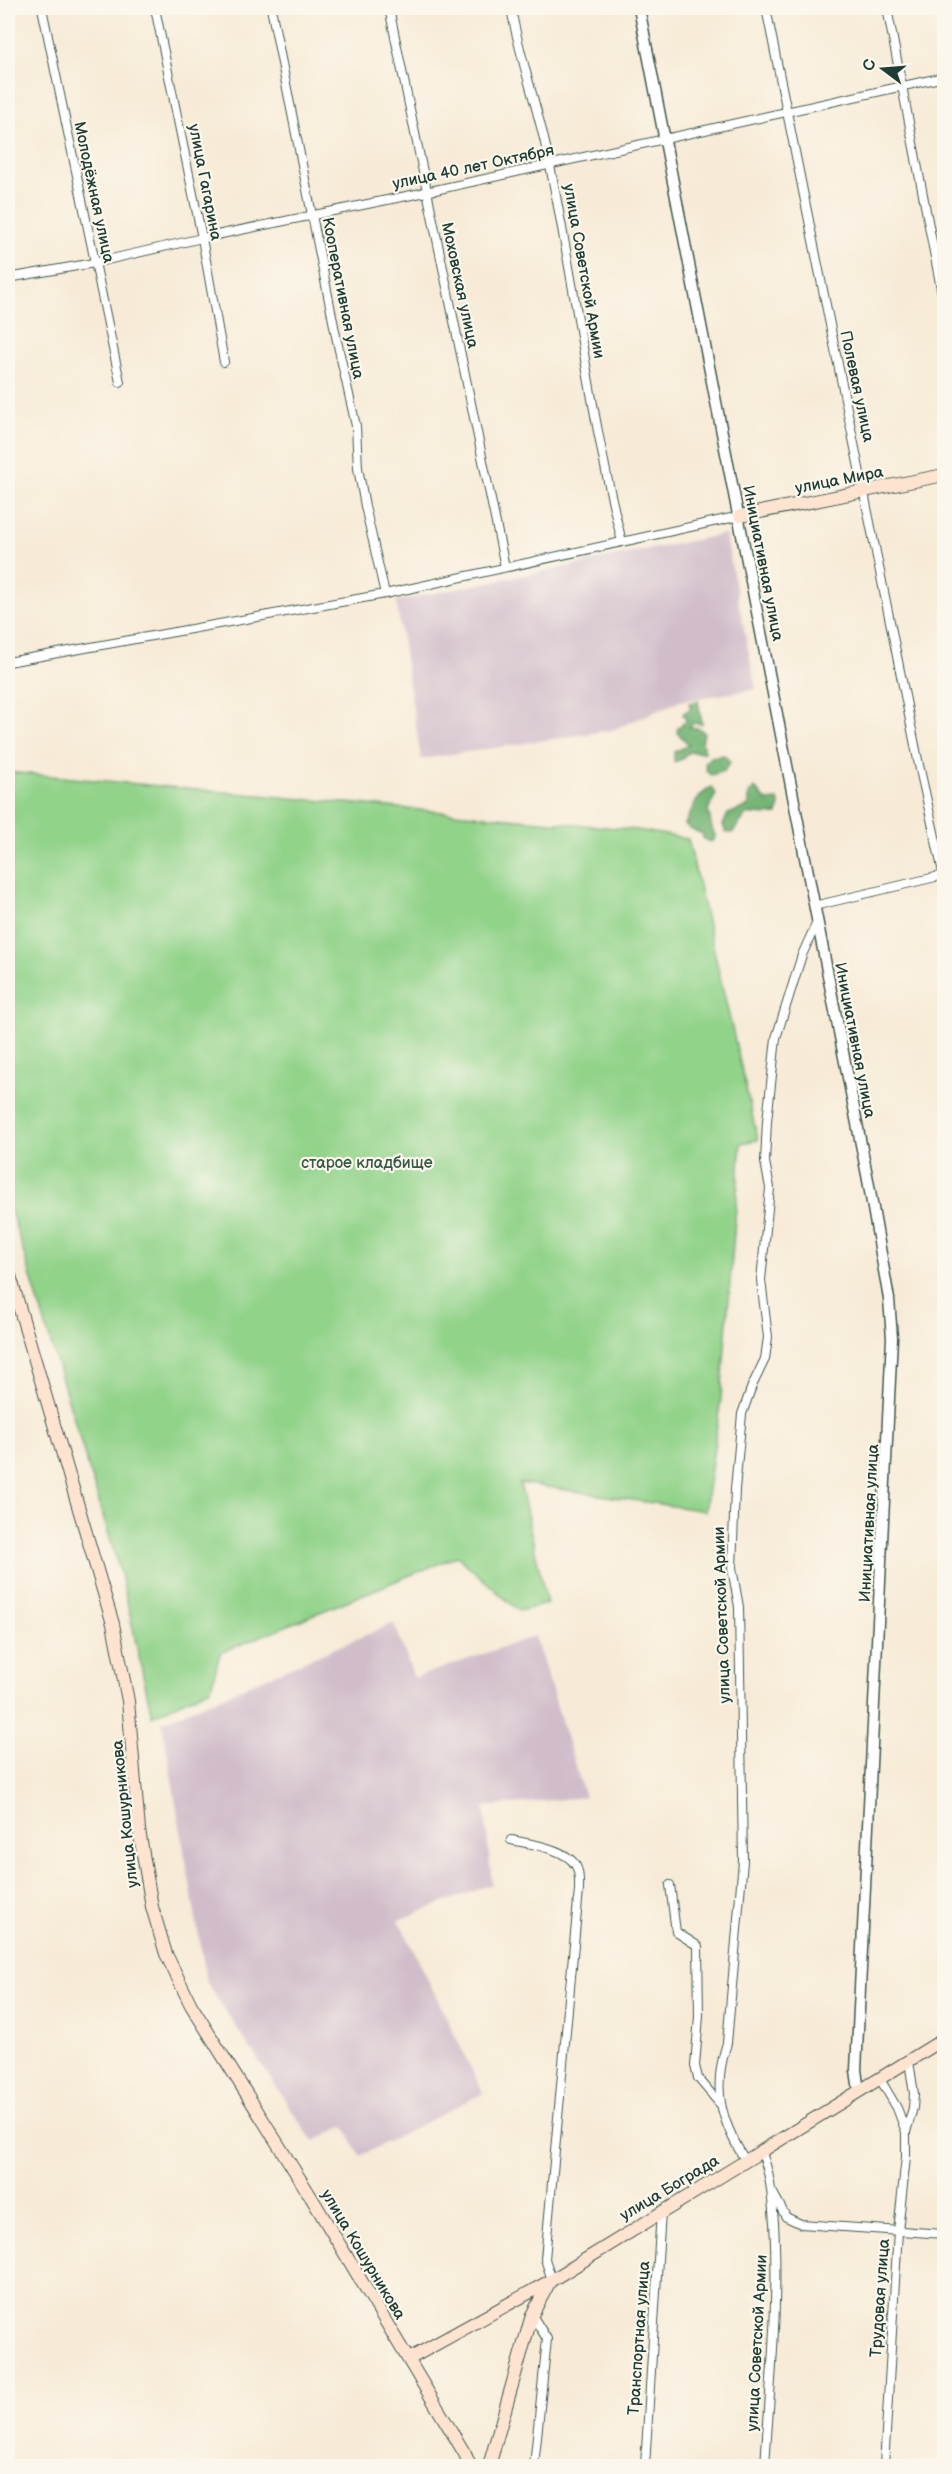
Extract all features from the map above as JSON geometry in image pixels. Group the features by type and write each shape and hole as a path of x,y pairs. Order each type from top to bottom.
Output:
{"main road":[{"name":"улица Мира","path":"740,516 945,475"},
{"name":"улица Кошурникова","path":"8,1269 112,1624 128,1701 144,1866 152,1907 166,1954 190,2005 409,2359 470,2466"},
{"name":"улица Бограда","path":"409,2359 552,2280 945,2039"},
{"path":"489,2466 532,2315 540,2296 552,2280"}],"street":[{"name":"Молодёжная улица","path":"42,8 120,382"},
{"name":"улица Гагарина","path":"155,8 202,238 224,362"},
{"name":"Кооперативная улица","path":"271,8 336,341 356,426 357,468 385,594"},
{"name":"Моховская улица","path":"389,8 505,567"},
{"name":"улица Советской Армии","path":"511,8 515,33 550,164 581,337 622,542"},
{"name":"Инициативная улица","path":"639,8 740,516 889,1299 892,1338 856,2070 859,2091"},
{"name":"Полевая улица","path":"766,8 919,765 944,876"},
{"path":"887,8 945,304"},
{"name":"улица 40 лет Октября","path":"8,279 94,263 202,238 426,192 945,77"},
{"path":"8,662 385,594 740,516"},
{"path":"814,906 944,876"},
{"name":"улица Советской Армии","path":"719,2103 719,2068 728,2043 743,1861 739,1607 732,1557 738,1442 742,1414 765,1359 768,1337 761,1280 770,1188 765,1162 767,1121 776,1038 802,955 818,922"},
{"path":"511,1840 562,1854 572,1860 578,1869 579,1890 545,2259 552,2280"},
{"name":"улица Советской Армии","path":"670,1885 676,1932 699,1946 699,2016 695,2066 698,2078 719,2103 745,2160"},
{"name":"Трудовая улица","path":"884,2466 898,2230 906,2157 906,2132 913,2108 914,2094 909,2061"},
{"name":"Трудовая улица","path":"880,2079 897,2108 906,2132"},
{"name":"улица Советской Армии","path":"761,2151 771,2190 777,2267 765,2466"},
{"path":"771,2190 786,2217 801,2224 945,2234"},
{"name":"Транспортная улица","path":"645,2466 661,2212"},
{"path":"532,2315 546,2338 534,2466"}],"shaded area":[{"path":"725,534 756,689 680,701 612,730 421,759 396,601"},
{"path":"394,1623 414,1678 535,1636 585,1797 484,1807 492,1884 399,1920 483,2093 360,2156 344,2126 313,2142 207,1983 162,1722"}],"green space":[{"path":"698,701 702,724 694,723 689,727 698,728 704,732 702,743 705,752 689,752 682,759 674,762 674,752 689,745 677,732 687,720 683,714 691,708 689,703"},
{"path":"724,755 730,762 724,771 711,775 706,771 705,762 711,757"},
{"name":"старое кладбище","path":"8,772 638,830 688,839 758,1140 741,1143 721,1398 705,1511 520,1483 547,1604 519,1611 457,1556 220,1653 211,1688 152,1716 121,1575 8,1201"},
{"path":"712,787 716,794 708,810 715,835 714,840 709,842 703,838 703,834 690,829 685,824 699,798"},
{"path":"755,788 767,801 778,800 780,806 777,814 746,815 732,833 726,832 723,825 728,814 749,806 749,793"}]}
